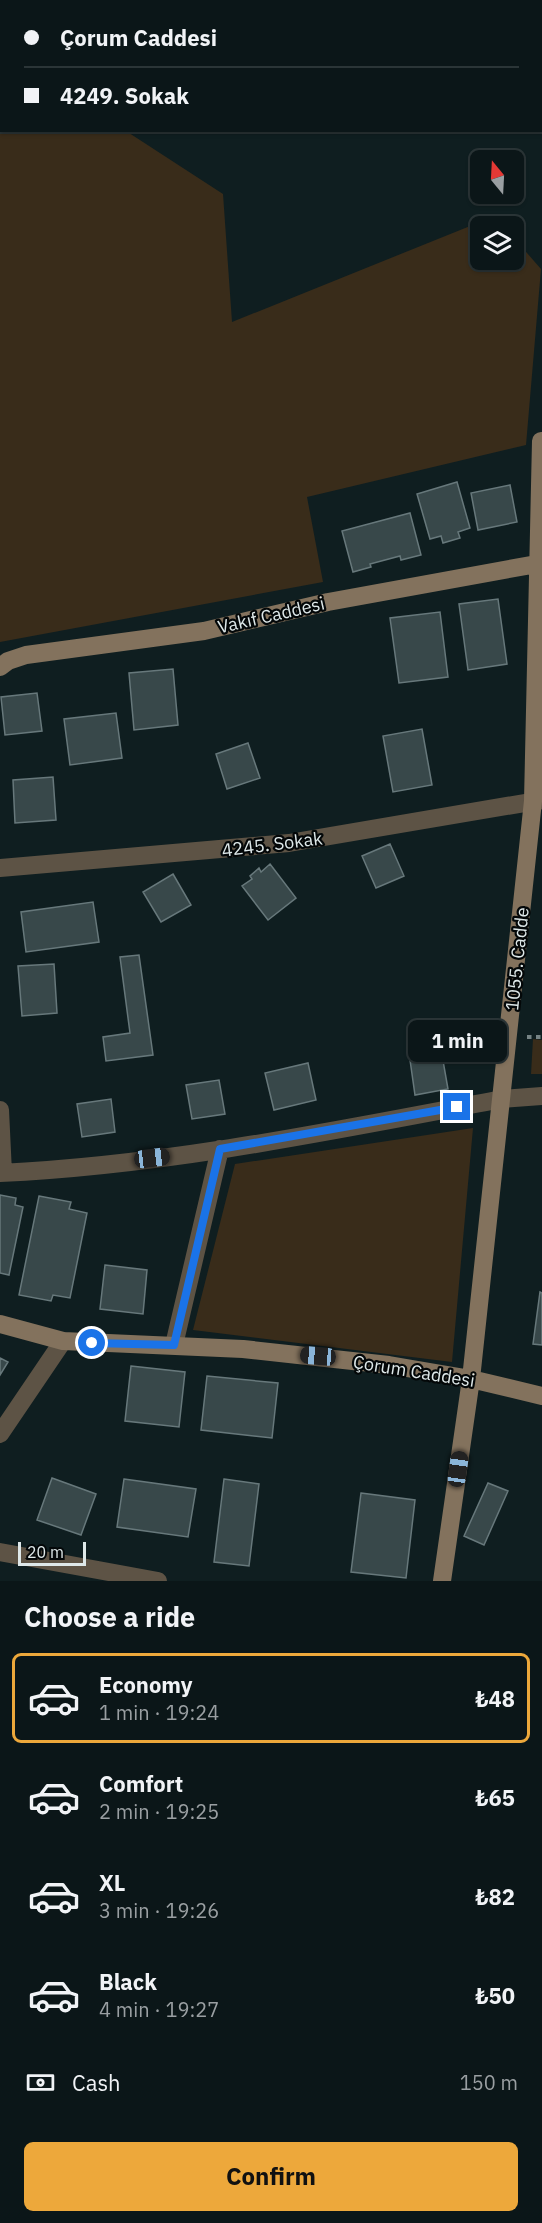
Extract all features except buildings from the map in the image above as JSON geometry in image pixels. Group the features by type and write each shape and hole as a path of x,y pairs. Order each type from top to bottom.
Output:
{"street":[{"name":"1055. Cadde","path":"442,1581 471,1379 538,800 541,441"},
{"name":"Vakıf Caddesi","path":"0,666 26,655 204,631 328,602 540,563"},
{"name":"4245. Sokak","path":"0,868 289,843 538,800"},
{"path":"0,1110 1,1173 57,1170 220,1149 502,1099 542,1096"},
{"path":"174,1345 220,1149"},
{"name":"Çorum Caddesi","path":"0,1324 63,1341 174,1345 318,1356 389,1365 516,1388 542,1396"},
{"path":"0,1434 63,1341"},
{"path":"0,1552 158,1581"}],"shaded area":[{"path":"0,132 128,132 223,194 232,322 470,226 470,270 524,270 524,250 541,269 526,445 307,497 323,582 0,642"},
{"path":"533,1039 542,1040 542,1074 531,1074"},
{"path":"473,1128 452,1362 193,1330 235,1164"}],"route":[{"path":"92,1343 174,1345 220,1149 457,1107"}]}
